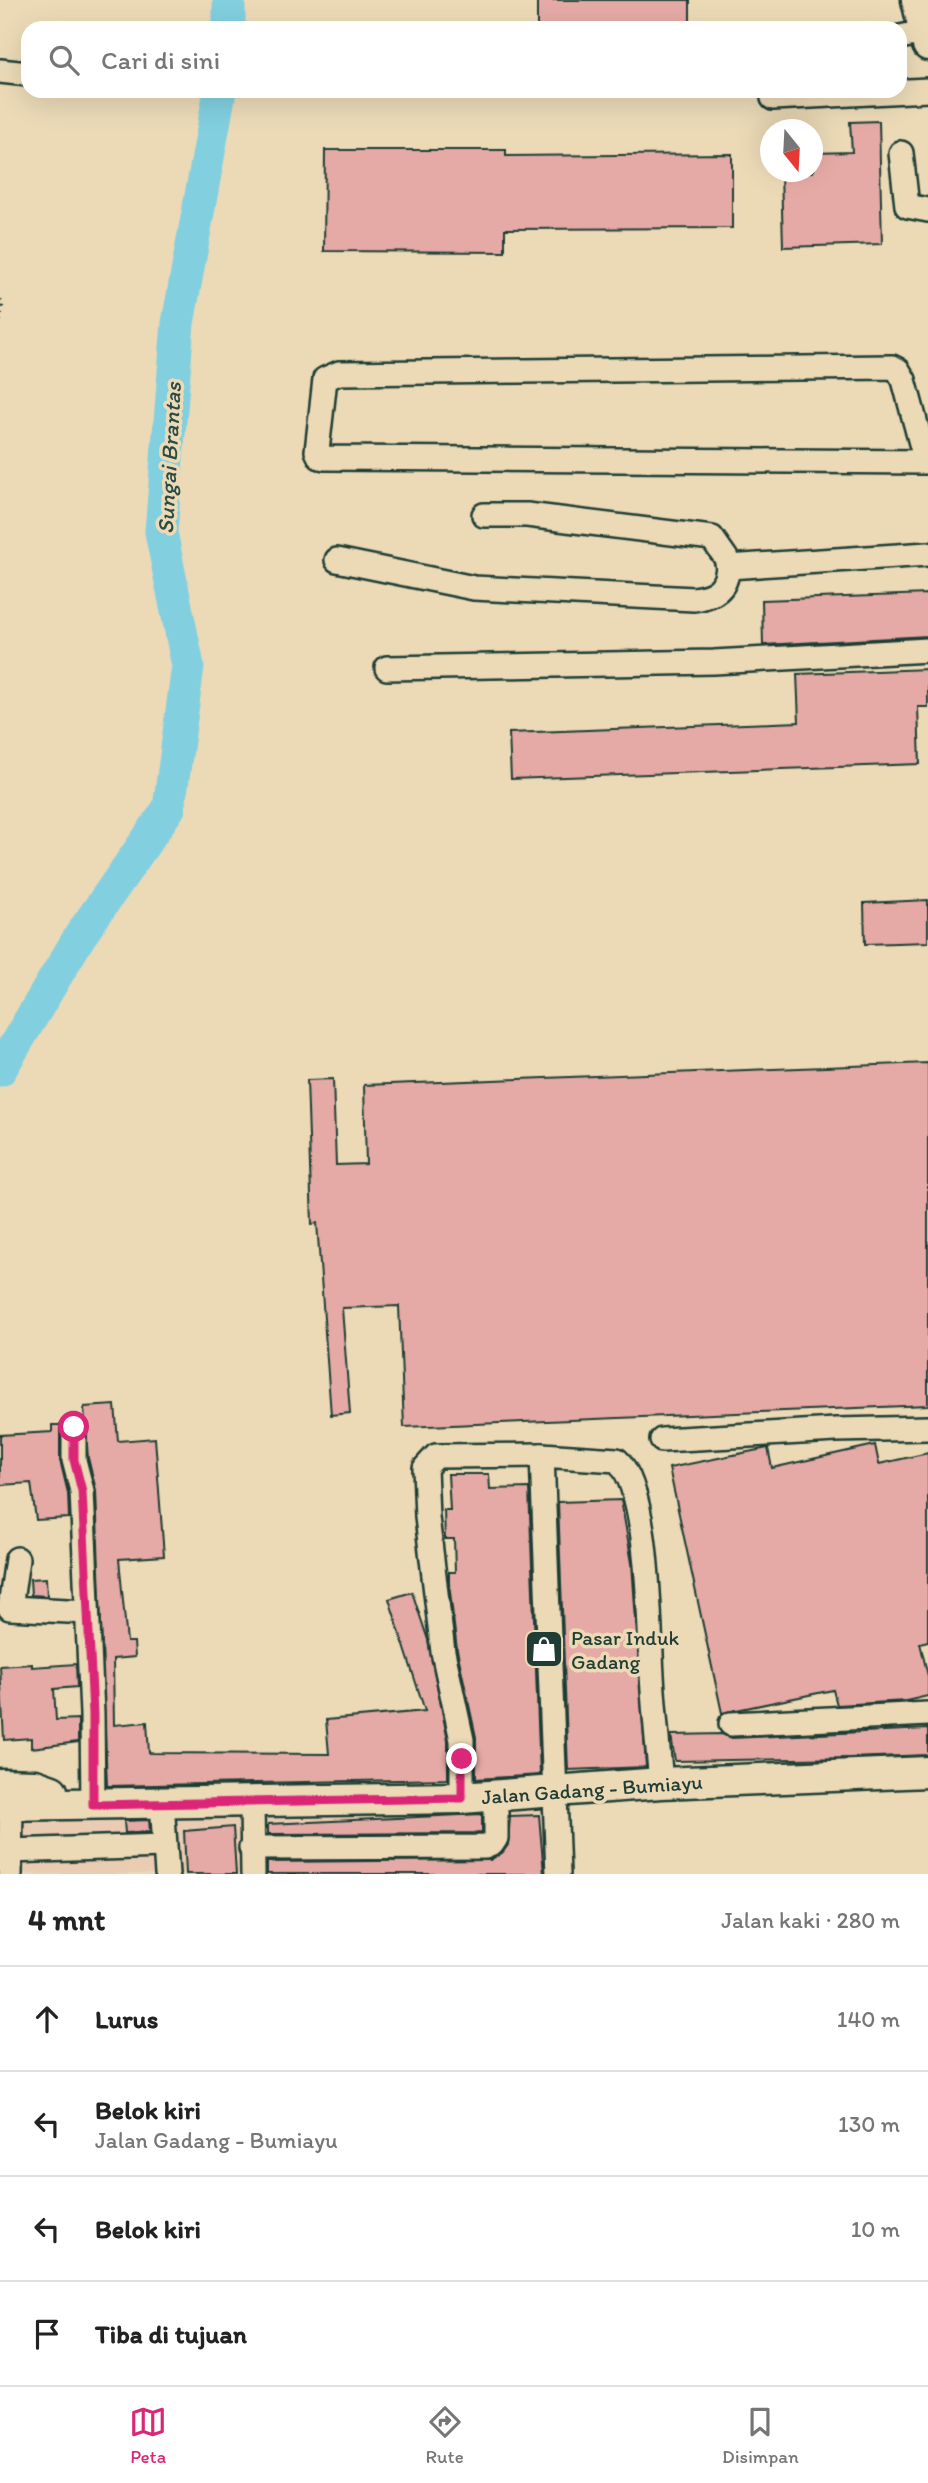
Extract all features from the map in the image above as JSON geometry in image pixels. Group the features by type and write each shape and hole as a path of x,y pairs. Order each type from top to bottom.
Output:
{"main road":[{"path":"918,0 918,38"},
{"name":"Jalan Gadang - Bumiayu","path":"4,1798 35,1785 91,1804 462,1798 661,1783 928,1772"}],"street":[{"path":"0,71 21,73"},
{"path":"907,91 928,90"},
{"path":"901,153 907,206 928,210"},
{"path":"892,368 898,370 904,380 926,456 325,458 317,451 325,379 339,373 892,368"},
{"path":"337,559 474,588 694,599 710,597 720,590 727,579 726,558 712,538 527,515 484,514"},
{"path":"728,567 928,554"},
{"path":"387,668 714,662 928,650"},
{"path":"74,1427 74,1460 82,1491 91,1804"},
{"path":"662,1440 835,1430 928,1429"},
{"path":"542,1455 558,1874"},
{"path":"462,1798 463,1740 443,1652 427,1517 425,1468 436,1456 542,1455 617,1460 626,1468 633,1487 645,1561 661,1783"},
{"path":"17,1559 10,1608 87,1612"},
{"path":"731,1724 928,1714"},
{"path":"251,1848 485,1847 492,1844 496,1838 496,1795"},
{"path":"4,1798 10,1874"},
{"path":"162,1803 167,1874"},
{"path":"252,1803 253,1874"},
{"path":"9,1851 164,1846"}],"path":[{"path":"0,300 3,303 0,321"}],"shaded area":[{"path":"567,1798 570,1874 16,1874 17,1820"}],"building":[{"path":"537,0 690,0 690,21 537,21"},
{"path":"879,121 882,244 783,247 781,182 823,182 823,153 852,152 850,122"},
{"path":"325,150 506,150 506,156 732,154 732,228 505,229 505,252 324,251"},
{"path":"928,594 928,636 763,645 762,600"},
{"path":"928,669 928,707 918,707 920,764 511,779 509,733 799,722 797,674"},
{"path":"928,900 928,942 865,944 864,903"},
{"path":"928,1063 928,1405 404,1427 399,1306 342,1308 350,1413 331,1415 317,1223 312,1224 307,1080 333,1079 336,1165 366,1164 364,1085"},
{"path":"115,1405 118,1441 155,1438 164,1556 119,1559 127,1642 134,1642 135,1657 113,1659 114,1725 147,1722 149,1753 329,1754 326,1720 425,1711 389,1599 412,1592 428,1640 448,1741 448,1779 107,1786 96,1490 88,1458 84,1407"},
{"path":"52,1425 60,1425 60,1460 68,1493 69,1518 36,1520 31,1483 0,1485 0,1435 52,1432"},
{"path":"875,1445 879,1464 928,1453 928,1641 920,1643 928,1676 928,1696 906,1701 837,1705 833,1690 722,1713 669,1468 768,1448 772,1468"},
{"path":"448,1474 489,1474 490,1489 529,1488 540,1775 476,1779 476,1737 457,1650 449,1583 449,1572 455,1572 454,1539 445,1539 444,1510 450,1510"},
{"path":"621,1500 632,1563 646,1767 568,1770 558,1502"},
{"path":"46,1578 47,1596 31,1595 30,1579"},
{"path":"32,1664 32,1667 76,1664 77,1687 54,1689 56,1720 78,1719 78,1742 31,1748 31,1738 4,1740 0,1666"},
{"path":"928,1729 928,1755 849,1758 675,1761 671,1735 722,1734 732,1738"},
{"path":"482,1814 482,1833 268,1834 268,1824"},
{"path":"539,1815 544,1874 267,1874 267,1862 490,1860 503,1852 508,1845 510,1816"},
{"path":"149,1820 150,1832 125,1833 124,1821"},
{"path":"233,1827 236,1874 186,1874 184,1831"}],"waterway":[{"name":"Sungai Brantas","path":"229,0 229,21"},
{"name":"Sungai Brantas","path":"0,1070 80,936 169,808 188,666 161,532 178,323 219,98"}],"place":[{"name":"Pasar Induk Gadang","path":"544,1649"}],"route":[{"path":"74,1427 74,1460 82,1491 93,1714 93,1805 462,1798 462,1759"}]}
